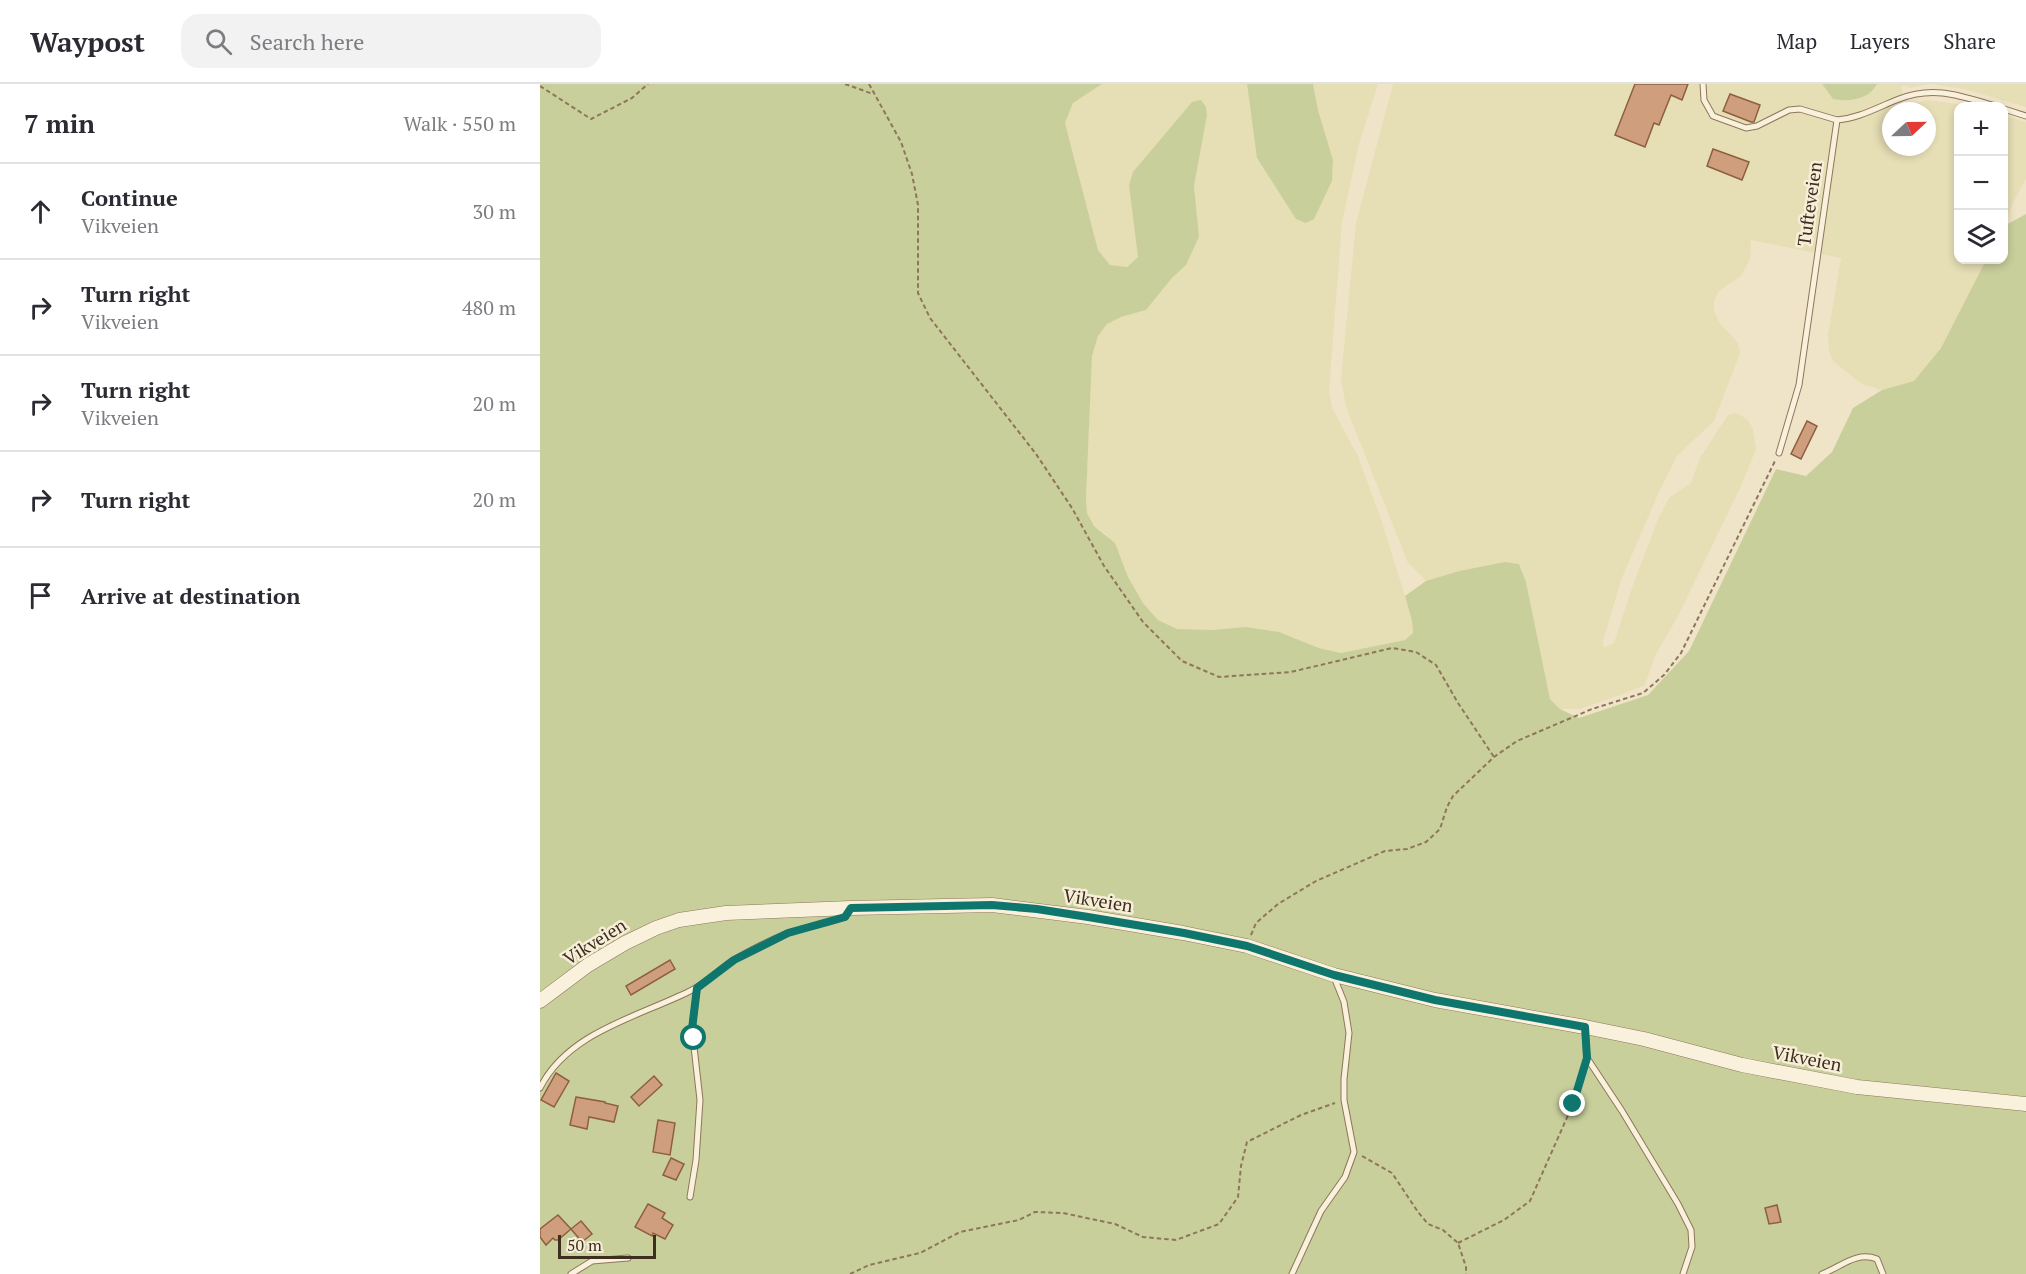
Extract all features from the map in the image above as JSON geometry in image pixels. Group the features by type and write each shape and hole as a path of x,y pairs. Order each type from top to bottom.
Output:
{"street":[{"name":"Vikveien","path":"540,1000 588,965 625,943 679,920 726,913 992,905 1173,932 1247,946 1334,975 1435,1000 1644,1039 1742,1065 1857,1087 2026,1104"}],"lane":[{"path":"1703,84 1704,100 1713,116 1746,128 1757,126 1789,110 1800,109 1837,120 1854,118 1909,96 1935,91 1981,102"},
{"path":"2008,110 2026,116"},
{"name":"Tufteveien","path":"1779,453 1799,385 1837,120"},
{"name":"Vikveien","path":"540,1088 542,1079 565,1054 594,1036 697,988 734,960 788,933 845,917 851,908"},
{"path":"1292,1274 1321,1211 1345,1177 1354,1152 1344,1100 1349,1033 1344,1002 1334,975"},
{"path":"690,1197 696,1160 700,1100 692,1029 697,988"},
{"path":"1585,1027 1587,1058 1633,1130 1691,1230 1692,1247 1683,1274"},
{"path":"1822,1274 1856,1257 1869,1256 1877,1259 1883,1274"},
{"path":"571,1274 592,1261 628,1258"}],"path":[{"path":"540,86 591,119 632,98 648,84"},
{"path":"845,84 873,94"},
{"path":"869,84 901,142 912,174 918,205 918,293 930,318 1036,454 1072,507 1104,566 1143,622 1182,661 1219,677 1291,672 1392,648 1416,652 1436,665 1494,757"},
{"path":"1247,946 1256,923 1278,904 1316,881 1384,851 1407,849 1426,842 1440,829 1447,807 1454,796 1494,757 1517,741 1592,709 1642,693 1664,675 1681,653 1779,453"},
{"path":"1458,1243 1504,1220 1530,1202 1573,1104 1587,1058"},
{"path":"850,1274 869,1265 920,1252 960,1232 1019,1220 1035,1212 1063,1213 1115,1224 1143,1237 1176,1240 1219,1224 1238,1197 1240,1166 1247,1142 1301,1115 1344,1100"},
{"path":"1354,1152 1392,1173 1428,1224 1443,1230 1458,1243 1466,1274"}],"shaded area":[{"path":"1102,84 1247,84 1251,116 1314,219 1332,181 1333,160 1313,84 1378,84 1359,144 1342,222 1329,390 1332,408 1358,456 1405,596 1413,633 1405,640 1342,653 1319,648 1279,632 1177,629 1158,620 1143,603 1107,535 1094,526 1087,513 1086,498 1092,356 1098,336 1107,324 1121,317 1146,310 1172,278 1186,265 1199,237 1194,186 1207,115 1206,107 1201,100 1137,239 1138,257 1127,267 1110,265 1098,250 1065,123 1073,103"},
{"path":"1393,84 1822,84 1833,99 1875,89 1877,84 1930,84 1910,88 1902,85 1902,102 1882,102 1882,156 1936,156 1936,102 1921,102 1927,100 1954,104 1954,264 1984,264 1941,348 1914,381 1882,390 1862,384 1834,362 1829,351 1828,335 1841,258 1751,240 1750,259 1741,276 1719,291 1714,300 1714,311 1719,322 1738,343 1740,353 1714,421 1677,456 1659,492 1621,580 1603,641 1605,647 1614,643 1634,582 1659,517 1669,498 1691,483 1700,458 1728,415 1734,413 1748,420 1753,429 1756,449 1742,484 1679,614 1655,656 1645,685 1580,709 1560,709 1550,699 1526,582 1519,564 1505,562 1459,571 1426,581 1408,563 1346,407 1341,379 1356,223"},
{"path":"1930,84 2026,84 2026,107 1964,89"},
{"path":"2008,116 2026,122 2026,179 2008,215"}],"green space":[{"path":"540,84 1102,84 1073,103 1065,123 1098,250 1110,265 1127,267 1138,257 1129,185 1133,172 1192,102 1201,100 1206,107 1207,115 1194,186 1199,237 1186,265 1172,278 1146,310 1121,317 1107,324 1098,336 1092,356 1086,498 1087,513 1094,526 1115,543 1128,577 1143,603 1158,620 1177,629 1212,630 1246,627 1279,632 1319,648 1341,653 1405,640 1413,633 1405,596 1426,581 1459,571 1505,562 1519,564 1526,582 1550,699 1560,709 1579,718 1648,695 1689,651 1776,469 1806,476 1832,452 1853,408 1882,390 1914,381 1941,348 1984,264 2008,264 2008,224 2026,214 2026,1274 540,1274"},
{"path":"1247,84 1313,84 1333,160 1332,181 1314,219 1306,223 1296,219 1257,158"},
{"path":"1822,84 1877,84 1864,97 1845,100 1833,99"}],"building":[{"path":"1635,84 1688,84 1682,100 1671,95 1659,125 1654,123 1645,147 1615,135"},
{"path":"1730,94 1760,105 1754,122 1723,111"},
{"path":"1713,149 1749,162 1742,180 1707,166"},
{"path":"1807,421 1817,426 1801,459 1791,454"},
{"path":"670,960 675,969 631,995 626,986"},
{"path":"556,1073 569,1081 554,1107 541,1100"},
{"path":"654,1076 662,1085 639,1106 631,1097"},
{"path":"576,1097 618,1106 614,1122 589,1117 587,1129 570,1125"},
{"path":"658,1120 675,1123 670,1155 653,1152"},
{"path":"671,1158 684,1164 676,1180 663,1175"},
{"path":"648,1204 665,1213 662,1218 673,1225 665,1239 653,1233 652,1236 635,1227"},
{"path":"1777,1205 1781,1222 1769,1224 1765,1208"},
{"path":"558,1215 571,1229 558,1240 553,1238 546,1245 540,1237 540,1229"},
{"path":"581,1221 592,1234 582,1242 571,1229"}],"route":[{"path":"694,1038 692,1029 697,988 734,960 788,933 845,917 851,908 992,905 1037,909 1184,933 1247,946 1334,975 1435,1000 1585,1027 1587,1058 1573,1104"}]}
